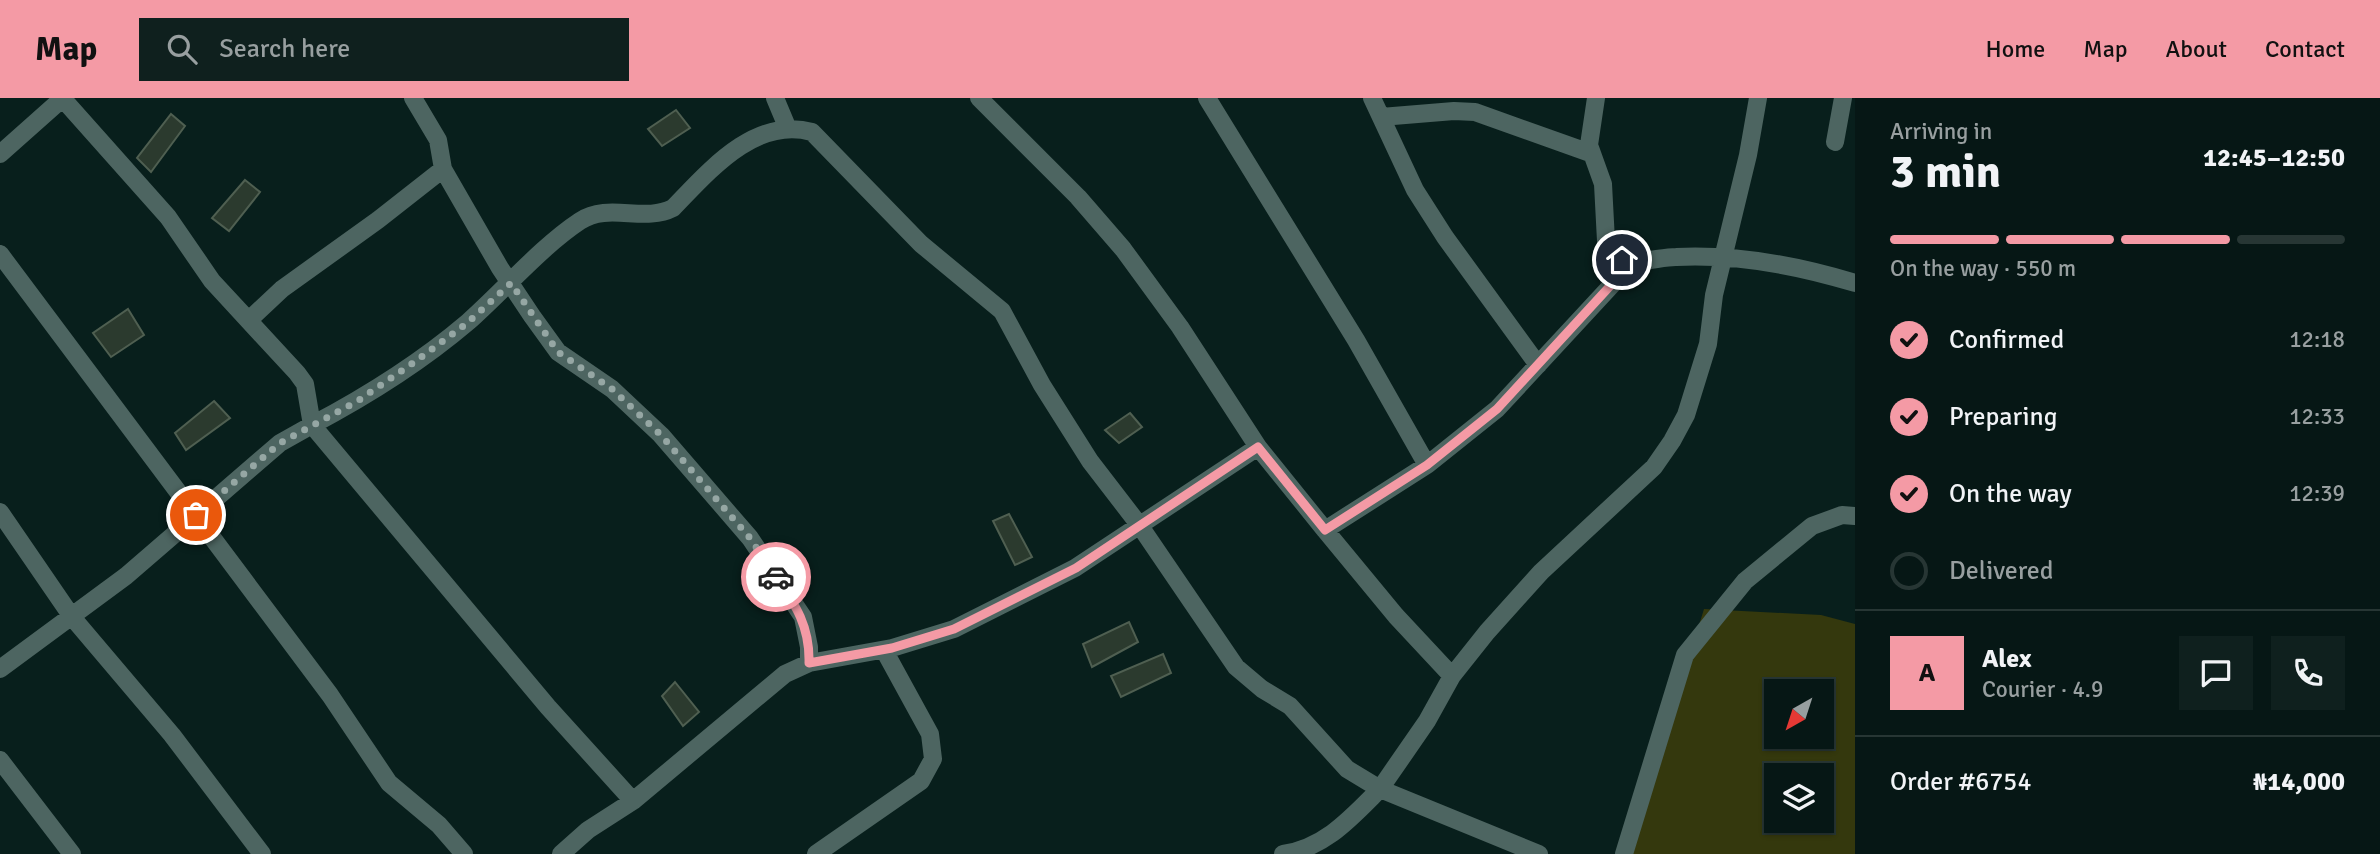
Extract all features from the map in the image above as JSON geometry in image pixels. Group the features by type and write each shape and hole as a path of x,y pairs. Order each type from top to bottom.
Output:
{"street":[{"path":"0,154 63,98 168,218 200,266 305,384 312,425 548,707 633,801"},
{"path":"412,98 438,141 443,169 511,283 558,352 612,389 661,435 750,538 803,617 810,647 809,663"},
{"path":"775,98 788,129"},
{"path":"979,98 1078,197 1124,249 1180,327 1258,447 1396,616 1452,676"},
{"path":"1207,98 1356,340 1427,465"},
{"path":"1372,98 1422,202 1538,365"},
{"path":"1596,98 1589,137 1590,153 1603,184 1602,216 1608,248 1617,258 1633,261 1726,255 1773,262 1855,283"},
{"path":"1283,854 1313,845 1335,834 1380,789 1427,722 1452,676 1533,579 1654,467 1665,452 1686,415 1708,344 1714,295 1726,255 1758,98"},
{"path":"1835,142 1843,98"},
{"path":"1381,117 1454,111 1475,112 1590,153"},
{"path":"0,669 126,576 280,443 356,402 466,324 584,219 603,213 664,213 673,208 735,149 765,134 788,129 812,132 920,244 1002,311 1090,461 1140,526 1236,667 1262,690 1290,706 1347,769 1380,789 1539,854"},
{"path":"249,320 282,289 443,169"},
{"path":"0,254 330,695 389,783 439,825 464,854"},
{"path":"1325,530 1427,465 1497,409 1633,261"},
{"path":"561,854 588,830 633,801 769,686 809,663 884,650 954,629 1076,568 1258,447"},
{"path":"0,512 72,617 173,735 262,854"},
{"path":"1624,854 1685,655 1745,581 1812,526 1842,515 1855,516"},
{"path":"816,854 921,781 933,759 930,734 884,650"},
{"path":"0,760 72,854"}],"green space":[{"path":"1704,609 1821,615 1855,624 1855,854 1628,854"}],"building":[{"path":"676,110 690,128 662,146 648,129"},
{"path":"171,114 185,126 151,172 137,158"},
{"path":"245,180 260,192 229,231 212,218"},
{"path":"128,309 144,335 111,357 93,333"},
{"path":"214,401 230,418 186,450 175,433"},
{"path":"1130,413 1142,427 1119,443 1105,430"},
{"path":"1009,514 1032,557 1015,565 993,521"},
{"path":"1129,622 1138,642 1092,667 1083,644"},
{"path":"1163,654 1171,673 1121,697 1111,676"},
{"path":"675,682 699,712 683,726 662,696"}],"way so far":[{"path":"196,515 280,443 356,402 413,363 466,324 511,283 558,352 612,389 661,435 750,538 776,577"}],"route":[{"path":"776,577 803,617 810,647 809,663 916,642 954,629 1031,592 1116,543 1258,447 1325,530 1356,508 1406,480 1497,409 1633,261 1622,260"}]}
